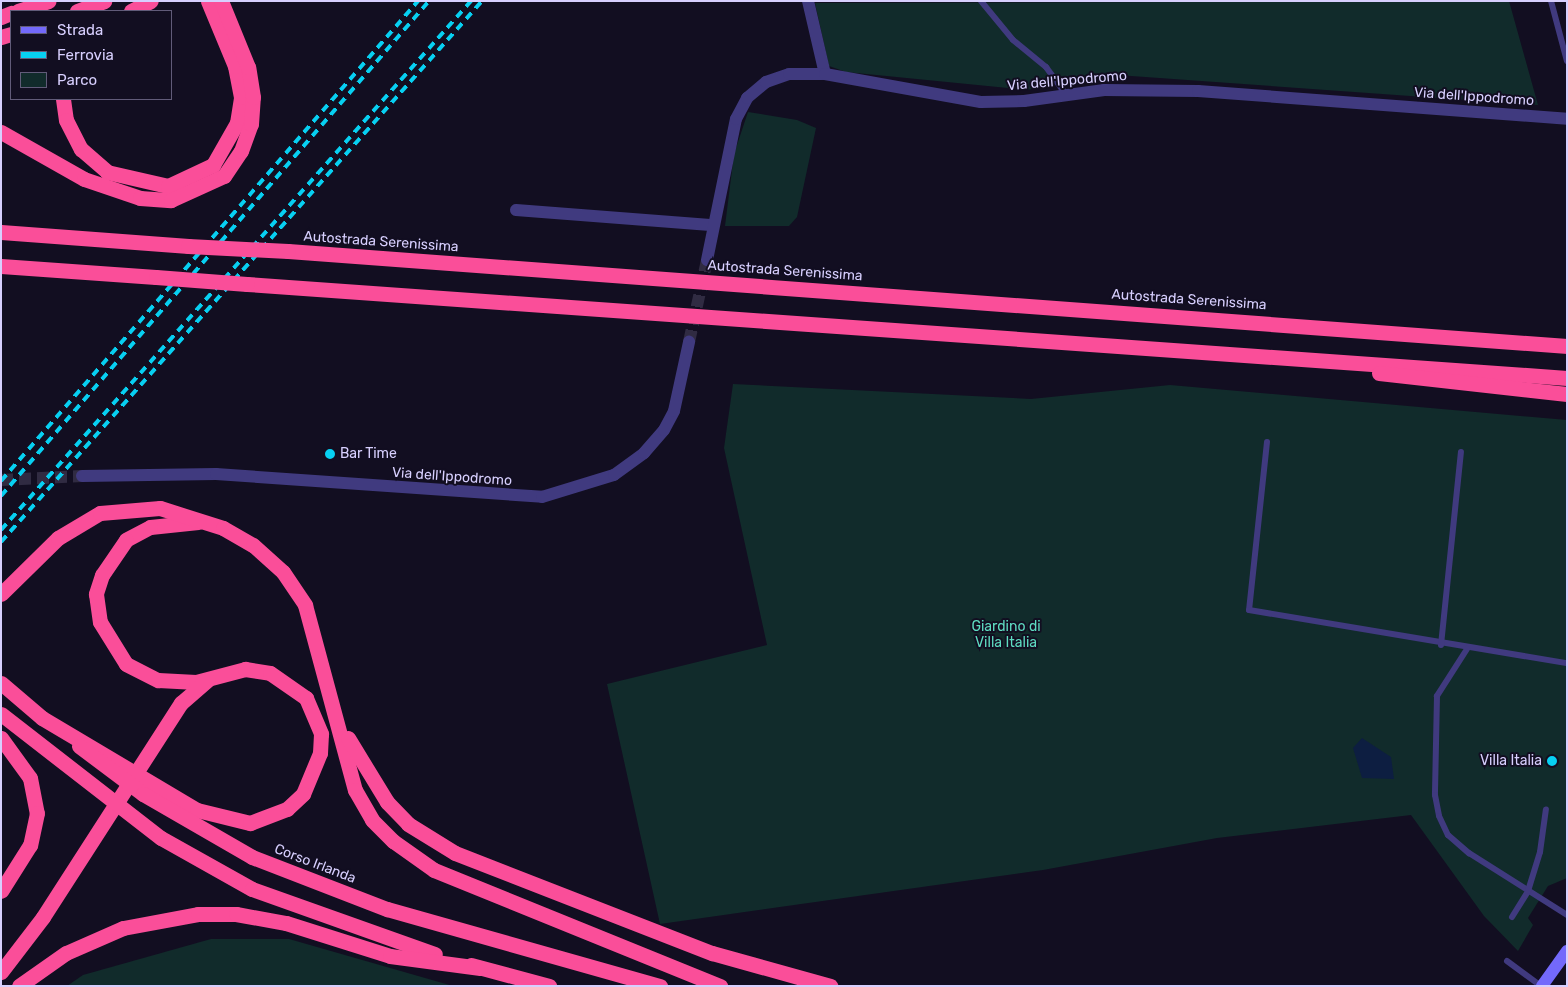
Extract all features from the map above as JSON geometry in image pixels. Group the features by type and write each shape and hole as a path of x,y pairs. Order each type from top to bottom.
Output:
{"highway":[{"path":"21,10 48,1"},
{"path":"80,10 104,1"},
{"path":"133,10 151,1"},
{"path":"1,132 84,179 140,198 171,200 198,190 224,176 241,152 251,124 248,67 224,21 208,1"},
{"path":"63,100 66,120 81,149 107,172 149,185 168,186 191,178 212,165 237,123 241,97 224,21 222,1"},
{"name":"Autostrada Serenissima","path":"1,232 1567,346"},
{"path":"1,266 1567,378"},
{"path":"1289,358 1434,382 1567,394"},
{"path":"1,594 58,538 100,513 143,506 204,521 253,545 283,572 305,604 336,712 355,790 372,820 434,870 720,986"},
{"path":"42,718 197,810 250,823 287,809 303,794 320,753 320,734 306,698 270,673 245,669 208,679 158,680 126,664 100,622 96,594 112,555 126,540 150,527 204,521"},
{"path":"1,972 43,916 181,703 208,679"},
{"name":"Corso Irlanda","path":"1,683 42,718 143,794 252,857 387,909 660,986"},
{"path":"336,712 371,781 387,802 408,824 455,853 712,953 830,986"},
{"path":"1,714 161,838 252,889 352,928 480,968 543,984"},
{"path":"1,738 30,778 38,813 30,845 1,892"},
{"path":"18,986 66,953 123,928 164,917 236,914 286,923 390,956 480,968"}],"main road":[{"path":"1541,986 1567,951"}],"street":[{"path":"808,1 825,74"},
{"name":"Via dell'Ippodromo","path":"707,260 736,119 747,98 766,82 789,74 825,74 981,102 1067,96 1104,90 1198,91 1567,119"},
{"path":"516,210 713,225"},
{"name":"Via dell'Ippodromo","path":"82,476 216,474 542,498 614,475 655,441 679,382 689,342"}],"lane":[{"path":"981,1 1013,40 1046,67 1067,96"},
{"path":"1551,1 1567,61"},
{"path":"1267,442 1249,610 1441,645 1567,663"},
{"path":"1441,645 1457,510 1461,452"},
{"path":"1467,648 1437,696 1435,795 1439,816 1448,835 1469,853 1567,916"},
{"path":"1512,916 1528,891 1540,852 1546,809"},
{"path":"1507,961 1541,986"}],"green space":[{"path":"1509,1 1538,105 1103,74 1027,90 846,72 829,66 815,3"},
{"path":"748,112 797,120 816,128 797,217 789,226 725,226 734,154"},
{"name":"Giardino di Villa Italia","path":"733,384 1031,399 1170,385 1567,420 1567,878 1548,886 1528,918 1533,925 1518,951 1484,916 1411,815 1217,838 1043,870 660,924 607,684 767,645 724,448"},
{"path":"211,939 289,939 453,986 67,986 83,975"}],"water":[{"path":"1362,738 1391,757 1394,779 1362,778 1353,748"}],"tunnel":[{"path":"689,342 707,260"},
{"path":"1,480 82,476"}],"railway":[{"path":"1,481 418,1"},
{"path":"1,496 429,1"},
{"path":"1,530 471,1"},
{"path":"1,542 482,1"}],"place":[{"name":"Bar Time","path":"330,454"},
{"name":"Villa Italia","path":"1552,761"}]}
